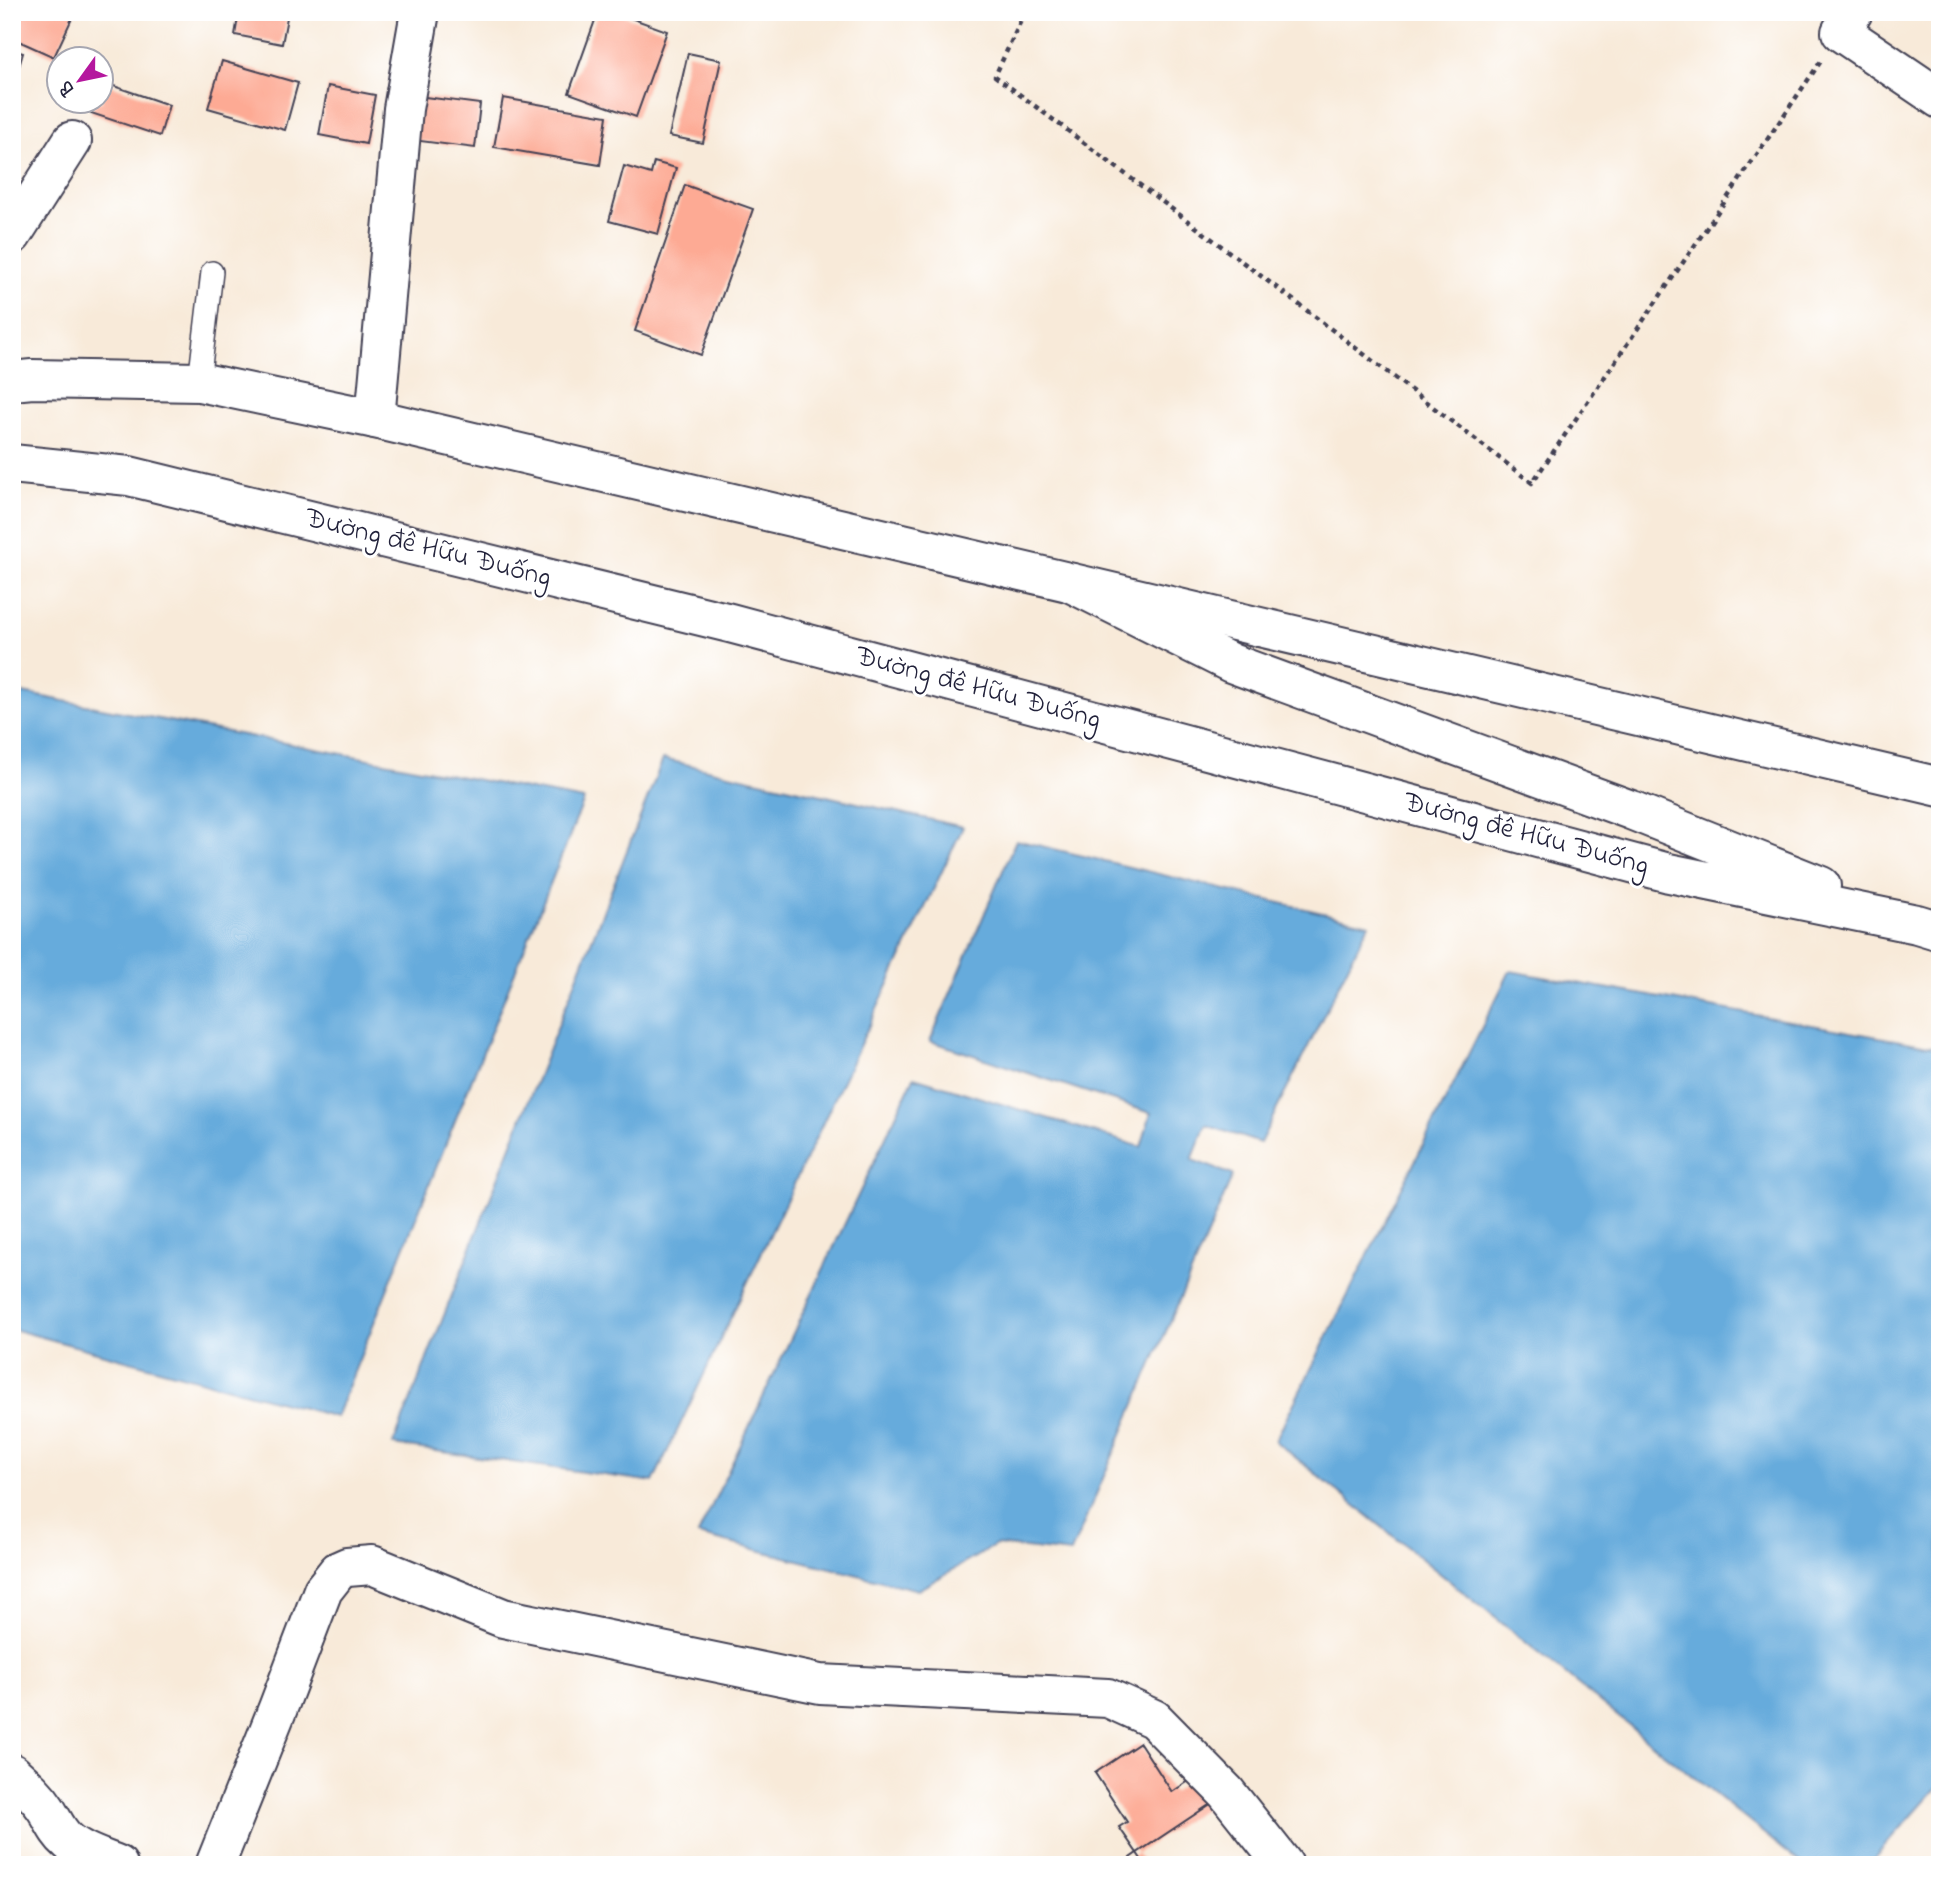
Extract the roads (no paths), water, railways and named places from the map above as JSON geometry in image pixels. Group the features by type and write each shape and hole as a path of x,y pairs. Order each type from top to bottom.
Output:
{"street":[{"path":"375,419 403,109 420,12"},
{"path":"1837,19 1940,99"},
{"path":"12,235 72,141"},
{"path":"12,381 32,379 199,382 375,419 1940,787"},
{"name":"Đường đê Hữu Đuống","path":"12,464 130,476 730,623 1669,873 1929,928"},
{"path":"1071,583 1231,663 1631,810 1929,928"},
{"path":"215,1865 323,1590 338,1572 347,1567 364,1565 372,1565 503,1618 820,1685 1108,1698 1154,1719 1226,1791 1284,1865"},
{"path":"12,1773 45,1807 67,1841 87,1853 118,1865"}],"lane":[{"path":"199,382 212,272"}],"water":[{"path":"12,691 584,800 336,1417 12,1329"},
{"path":"663,759 963,827 653,1482 393,1445"},
{"path":"1016,840 1369,924 1260,1143 1206,1125 1192,1160 1233,1175 1071,1553 996,1545 918,1590 698,1535 914,1077 1141,1147 1151,1113 930,1041"},
{"path":"1510,971 1940,1048 1940,1784 1868,1865 1803,1865 1275,1441"}]}
